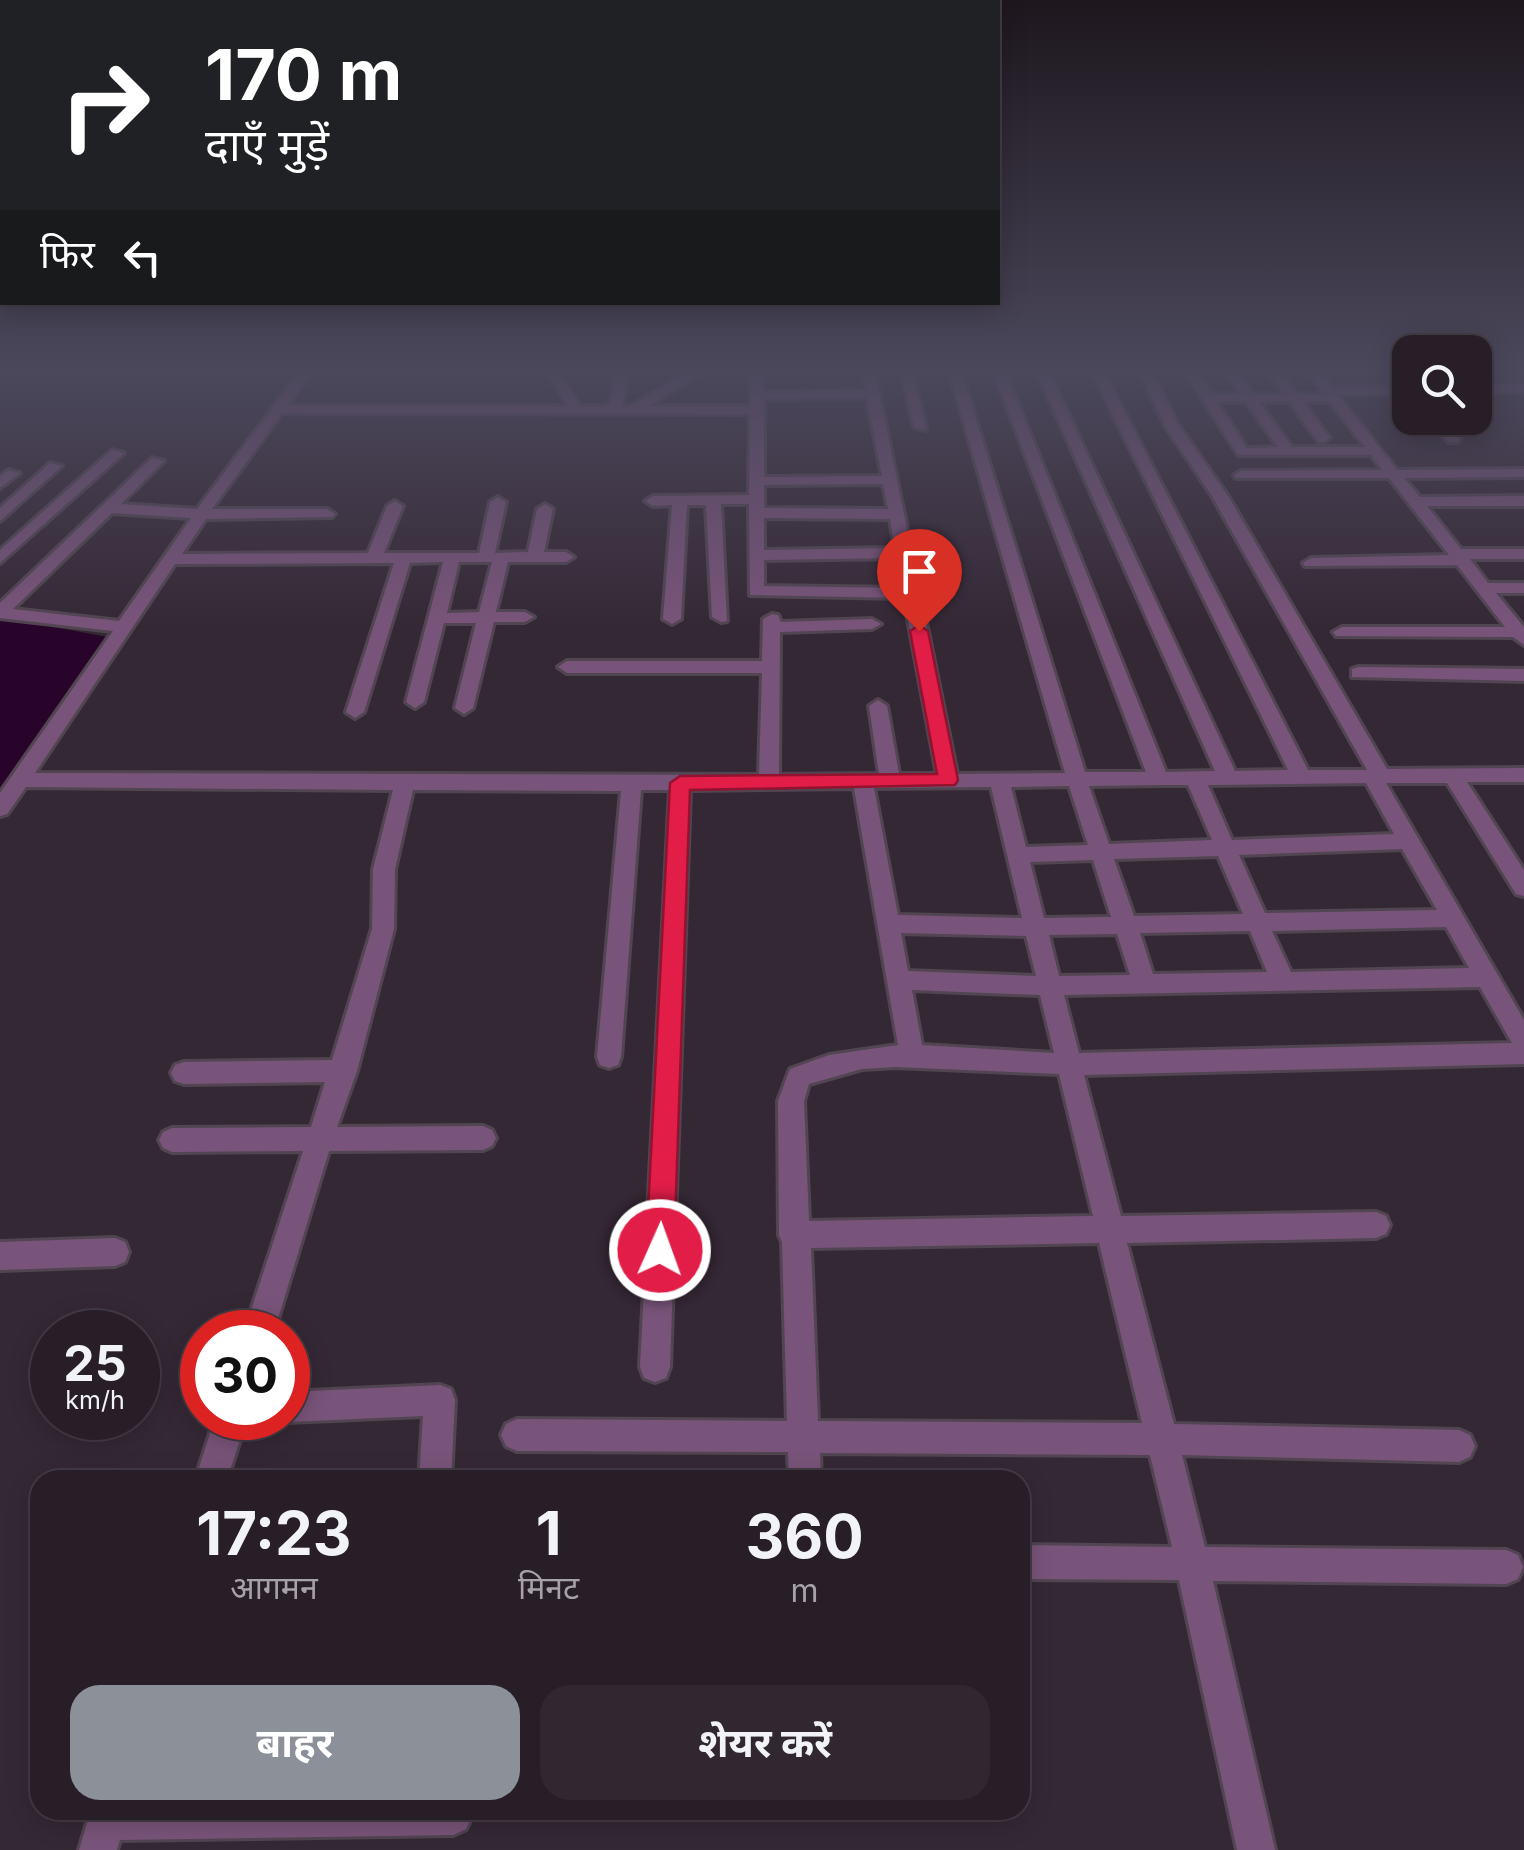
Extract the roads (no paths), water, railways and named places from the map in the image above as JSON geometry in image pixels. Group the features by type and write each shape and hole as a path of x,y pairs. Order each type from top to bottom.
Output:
{"street":[{"path":"0,558 116,454"},
{"path":"0,809 202,514 247,454"},
{"path":"756,454 756,591 912,594"},
{"path":"885,454 948,780"},
{"path":"980,454 1078,779 1145,984"},
{"path":"1032,454 1159,778"},
{"path":"1083,454 1228,778"},
{"path":"1141,454 1301,777"},
{"path":"1191,454 1220,496 1524,1042"},
{"path":"1380,454 1522,635"},
{"path":"0,612 156,461"},
{"path":"0,516 55,466"},
{"path":"1242,475 1524,473"},
{"path":"756,480 890,480"},
{"path":"672,619 680,500"},
{"path":"654,501 713,500 896,514"},
{"path":"713,500 721,617"},
{"path":"1417,502 1524,500"},
{"path":"464,708 486,618 498,502"},
{"path":"374,559 394,506"},
{"path":"108,508 202,514 327,514"},
{"path":"534,558 545,509"},
{"path":"756,554 904,552"},
{"path":"1311,563 1524,554"},
{"path":"174,558 566,557"},
{"path":"355,712 403,559"},
{"path":"415,702 452,559"},
{"path":"1484,588 1524,588"},
{"path":"0,612 127,627"},
{"path":"436,618 525,617"},
{"path":"769,782 772,623 872,624"},
{"path":"1342,632 1522,635"},
{"path":"567,667 771,667"},
{"path":"1358,673 1524,675"},
{"path":"878,706 890,781"},
{"path":"21,780 680,783 1524,775"},
{"path":"1453,776 1524,888"},
{"path":"1195,778 1283,981"},
{"path":"999,780 1192,1561 1256,1850"},
{"path":"863,781 912,1056"},
{"path":"265,1310 344,1070 383,929 384,869 405,782"},
{"path":"609,1057 632,783"},
{"path":"655,1367 680,783"},
{"path":"1017,855 1410,841"},
{"path":"888,924 1035,926 1453,918"},
{"path":"898,980 1049,986 1487,977"},
{"path":"804,1470 791,1101 799,1077 824,1065 912,1056 1068,1064 1524,1052"},
{"path":"184,1073 344,1070"},
{"path":"172,1140 483,1138"},
{"path":"793,1235 1376,1226"},
{"path":"0,1256 115,1252"},
{"path":"310,1406 440,1400 436,1470"},
{"path":"516,1436 1160,1438 1460,1446"},
{"path":"214,1470 225,1440"},
{"path":"1030,1562 1506,1567"},
{"path":"105,1827 326,1820"}]}
